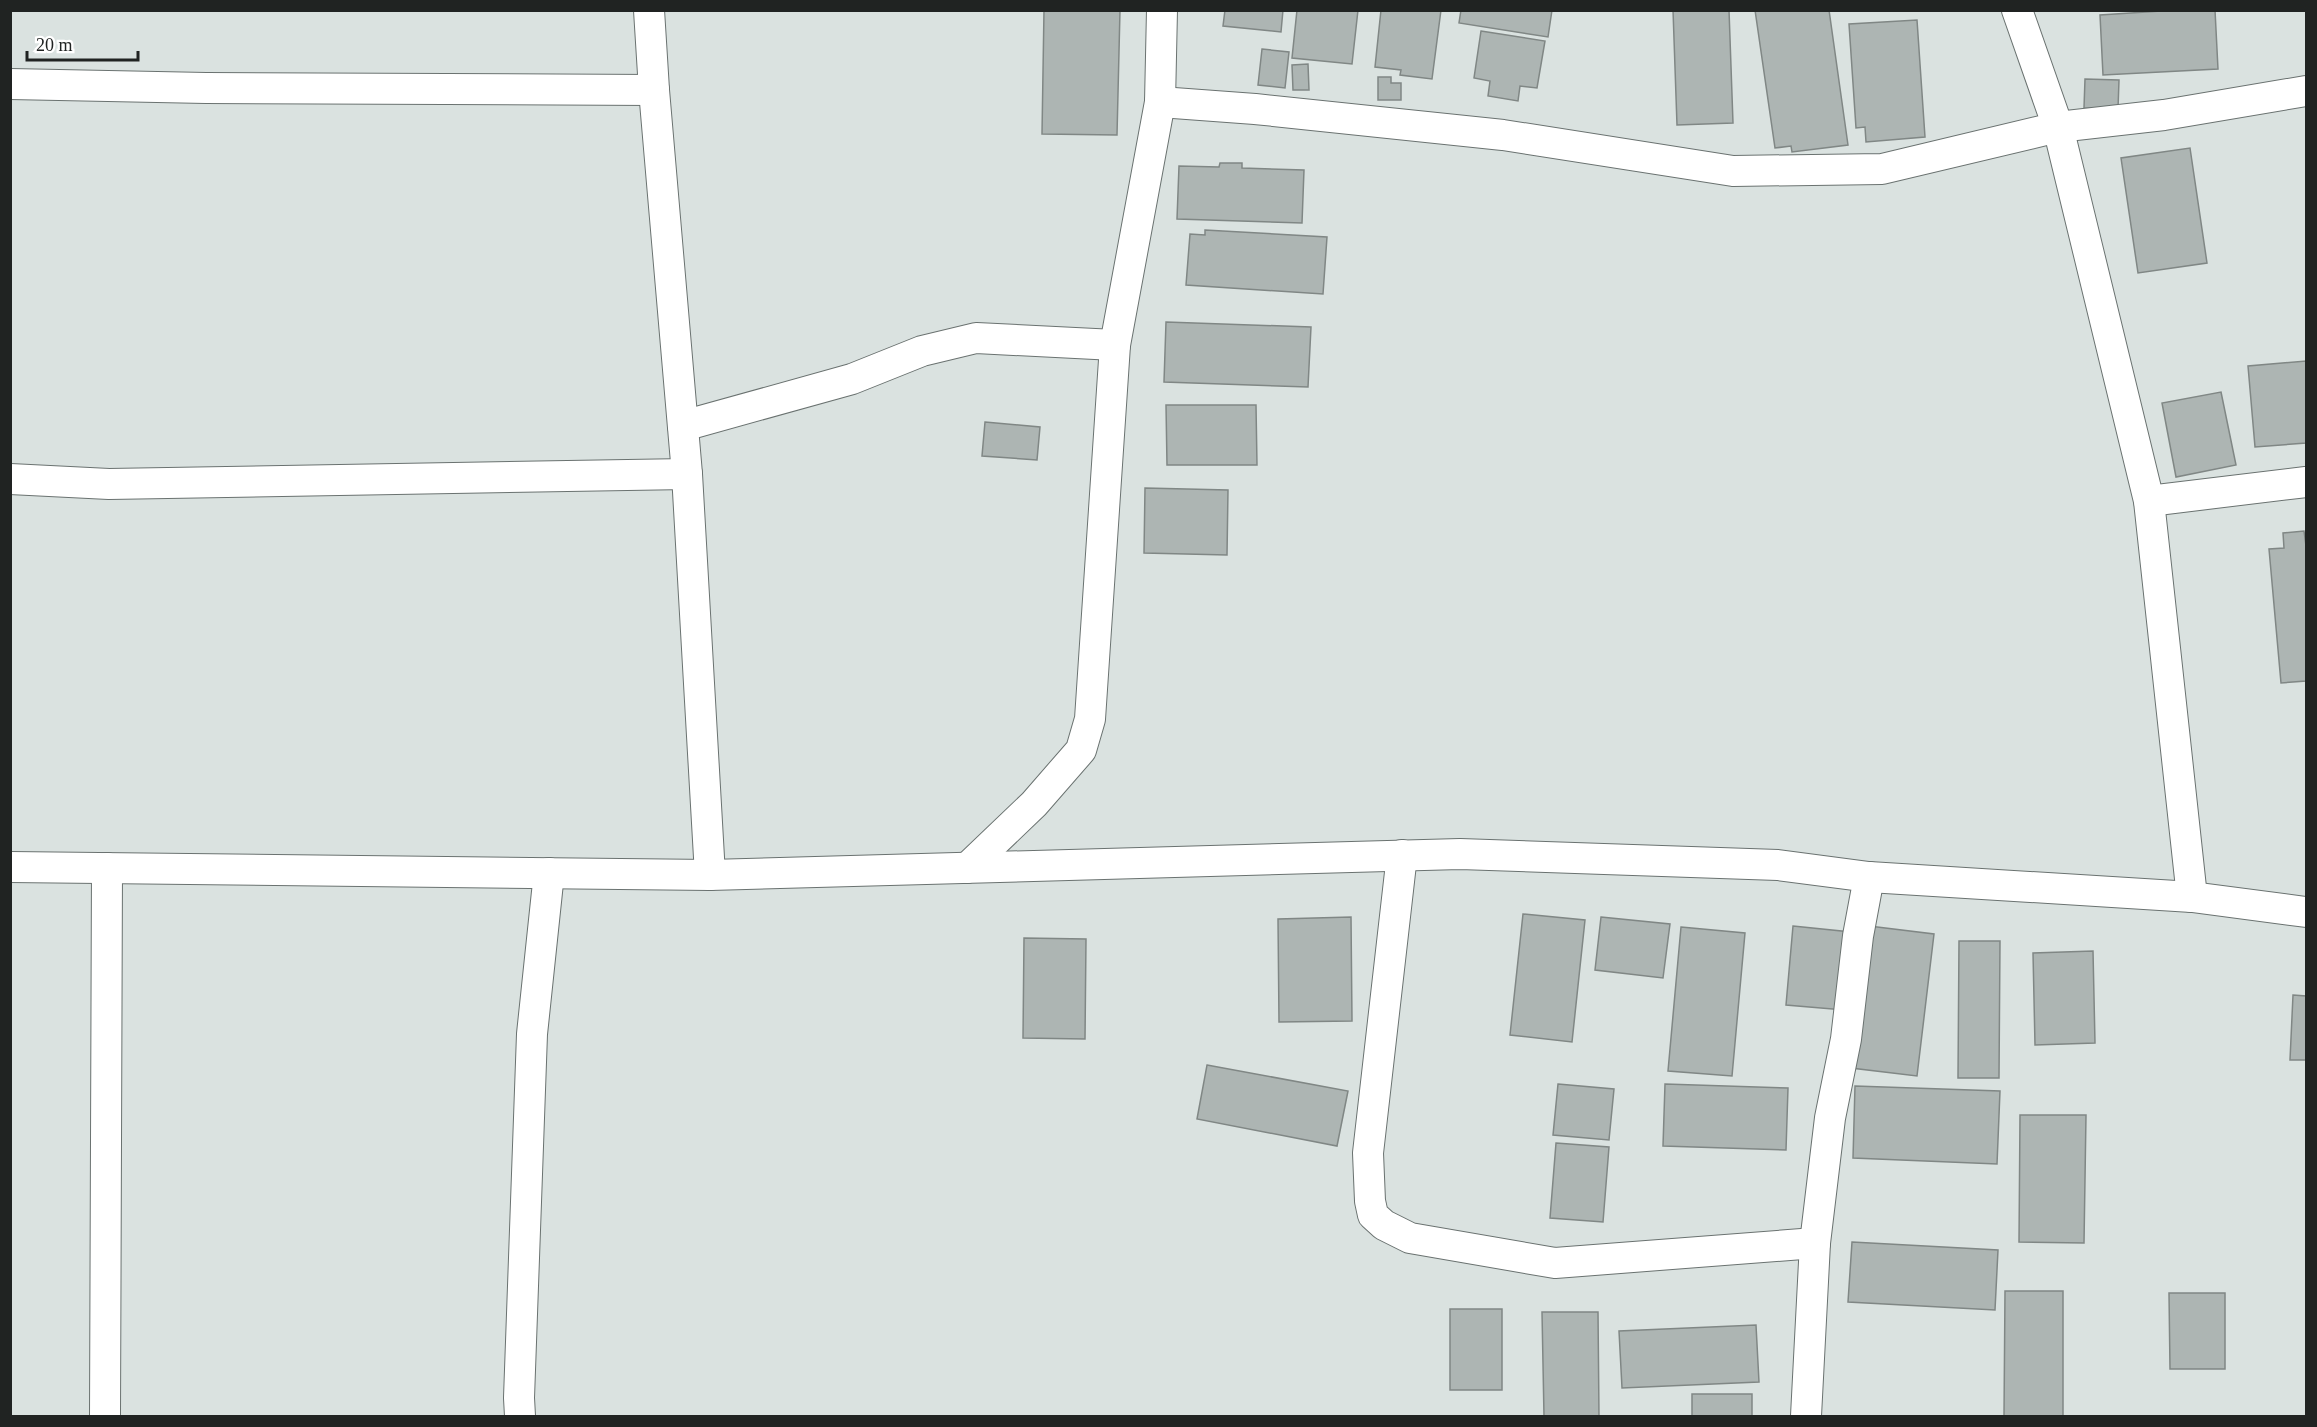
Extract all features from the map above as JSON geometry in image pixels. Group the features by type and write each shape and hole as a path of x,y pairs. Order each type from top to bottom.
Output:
{"street":[{"path":"649,10 687,474 710,875"},
{"path":"967,868 1034,804 1081,750 1090,719 1115,345 1160,102 1162,10"},
{"path":"2017,10 2058,127 2149,501 2192,897"},
{"path":"10,84 206,88 654,90"},
{"path":"1160,102 1255,109 1503,135 1733,171 1882,169 2058,127 2164,115 2307,91"},
{"path":"683,426 852,379 922,351 976,338 1115,345"},
{"path":"10,479 109,484 687,474"},
{"path":"2149,501 2307,482"},
{"path":"10,867 710,875 1460,854 1778,865 1869,877 2192,897 2307,912"},
{"path":"1402,855 1368,1153 1370,1201 1373,1215 1384,1225 1410,1238 1555,1263 1815,1243"},
{"path":"105,1416 107,868"},
{"path":"520,1416 532,1034 549,873"},
{"path":"1806,1416 1815,1243 1830,1118 1846,1039 1858,936 1869,877"}],"building":[{"path":"1044,10 1120,10 1117,135 1042,134"},
{"path":"1225,10 1283,10 1281,32 1223,26"},
{"path":"1297,10 1358,10 1352,64 1292,58"},
{"path":"1381,10 1441,10 1432,79 1400,75 1401,70 1375,67"},
{"path":"1461,10 1552,10 1548,37 1459,23"},
{"path":"1673,10 1729,10 1733,123 1677,125"},
{"path":"1755,10 1829,10 1848,145 1792,152 1791,146 1775,148"},
{"path":"2215,10 2218,69 2103,75 2100,15"},
{"path":"1917,20 1925,137 1866,142 1865,127 1856,128 1849,24"},
{"path":"1481,31 1545,41 1537,88 1520,86 1518,101 1488,96 1490,81 1474,78"},
{"path":"1262,49 1289,52 1285,88 1258,85"},
{"path":"1308,64 1309,90 1293,90 1292,65"},
{"path":"1378,77 1391,77 1391,83 1401,83 1401,100 1378,100"},
{"path":"2085,79 2119,80 2118,109 2084,108"},
{"path":"2190,148 2207,263 2138,273 2121,158"},
{"path":"1220,163 1242,163 1242,168 1304,170 1302,223 1177,219 1179,166 1219,167"},
{"path":"1205,230 1327,237 1323,294 1186,285 1190,234 1205,235"},
{"path":"1166,322 1311,327 1308,387 1164,382"},
{"path":"2306,361 2306,443 2255,447 2248,366"},
{"path":"2221,392 2236,465 2176,477 2162,403"},
{"path":"1166,405 1256,405 1257,465 1167,465"},
{"path":"985,422 1040,427 1037,460 982,456"},
{"path":"1145,488 1228,490 1227,555 1144,553"},
{"path":"2304,531 2306,681 2281,683 2269,549 2284,548 2283,533"},
{"path":"1523,914 1585,920 1572,1042 1510,1035"},
{"path":"1351,917 1352,1021 1279,1022 1278,919"},
{"path":"1601,917 1670,924 1663,978 1595,970"},
{"path":"1793,926 1851,932 1844,1010 1786,1005"},
{"path":"1869,926 1934,934 1917,1076 1851,1068"},
{"path":"1681,927 1745,933 1732,1076 1668,1071"},
{"path":"1024,938 1086,939 1085,1039 1023,1038"},
{"path":"1959,941 2000,941 1999,1078 1958,1078"},
{"path":"2093,951 2095,1043 2035,1045 2033,953"},
{"path":"2293,995 2306,996 2306,1060 2290,1060"},
{"path":"1207,1065 1348,1091 1337,1146 1197,1119"},
{"path":"1558,1084 1614,1089 1609,1140 1553,1135"},
{"path":"1665,1084 1788,1088 1786,1150 1663,1146"},
{"path":"1855,1086 2000,1091 1997,1164 1853,1158"},
{"path":"2020,1115 2086,1115 2084,1243 2019,1242"},
{"path":"1556,1143 1609,1147 1603,1222 1550,1218"},
{"path":"1852,1242 1998,1250 1995,1310 1848,1302"},
{"path":"2005,1291 2063,1291 2063,1416 2004,1416"},
{"path":"2169,1293 2225,1293 2225,1369 2170,1369"},
{"path":"1450,1309 1502,1309 1502,1390 1450,1390"},
{"path":"1542,1312 1598,1312 1599,1416 1544,1416"},
{"path":"1756,1325 1759,1382 1622,1388 1619,1331"},
{"path":"1692,1394 1752,1394 1752,1416 1692,1416"}]}
